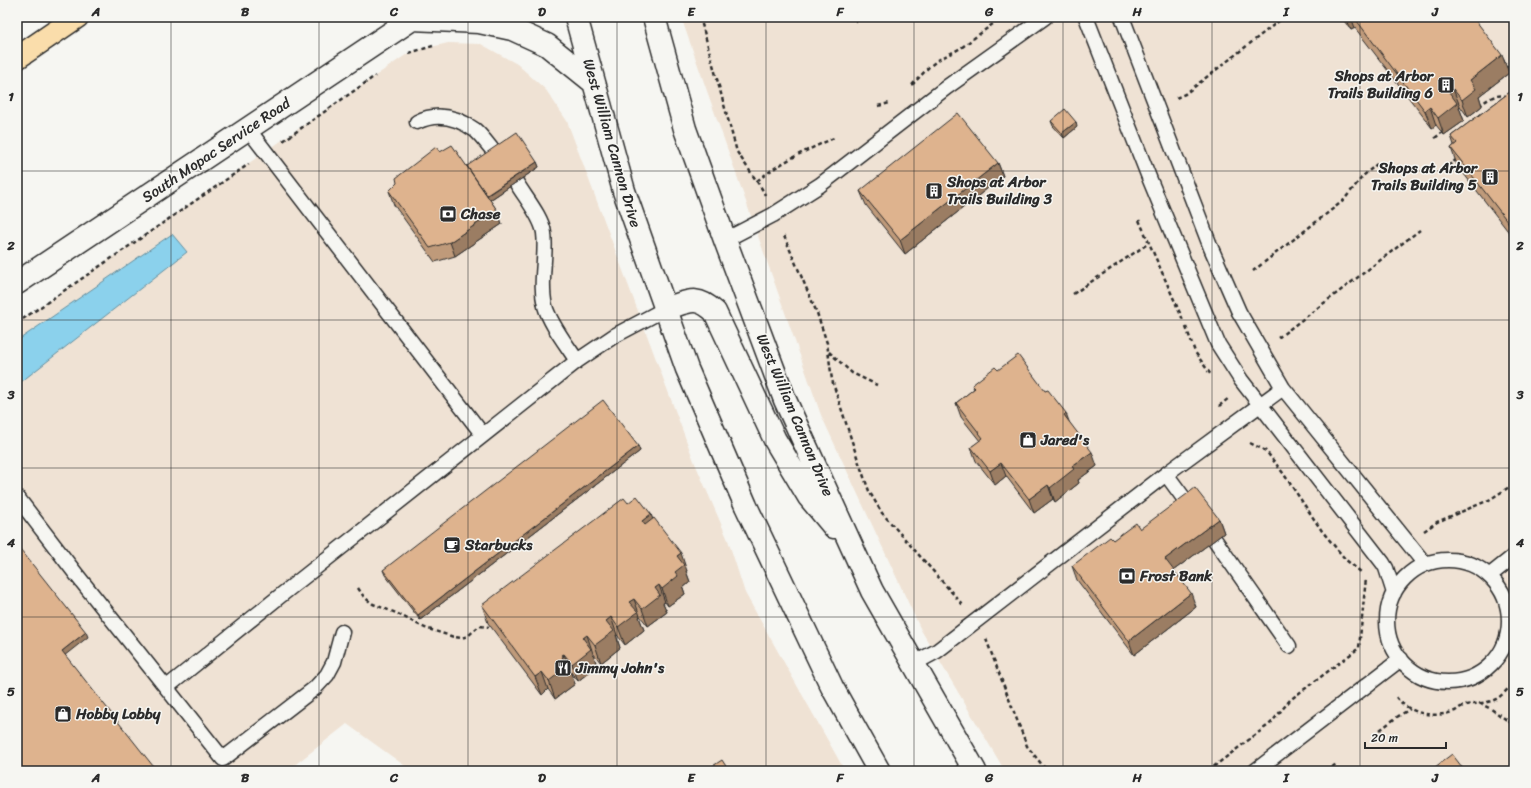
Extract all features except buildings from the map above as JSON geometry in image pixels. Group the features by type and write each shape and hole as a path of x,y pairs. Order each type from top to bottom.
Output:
{"highway":[{"path":"17,58 77,17"}],"main road":[{"name":"West William Cannon Drive","path":"576,17 624,191 687,369 746,506 832,688 879,771"},
{"name":"West William Cannon Drive","path":"654,17 685,129 785,400 872,591 975,771"},
{"path":"413,18 479,22 512,29 547,45 593,82"},
{"name":"South Mopac Service Road","path":"17,283 413,18"},
{"path":"665,309 696,300 706,304 716,312 775,440 809,497 852,548"}],"lane":[{"path":"725,240 773,215 820,185 947,87 1046,17"},
{"path":"1086,17 1152,188 1218,344 1241,380 1386,568 1394,593"},
{"path":"1122,17 1211,248 1239,312 1284,388 1425,564"},
{"path":"417,122 426,117 440,115 460,122 475,130 496,153"},
{"path":"248,128 483,435"},
{"path":"516,182 540,220 544,232 543,292 545,306 550,320 577,361"},
{"path":"167,687 577,361 614,336 665,309"},
{"path":"913,664 938,651 1166,474 1284,388"},
{"path":"1166,474 1191,508"},
{"path":"17,497 76,574 223,759 315,688 327,675 334,662 342,632"},
{"path":"1215,540 1289,646"},
{"path":"1489,576 1514,556"},
{"path":"1452,560 1472,566 1489,576 1510,602 1509,622 1506,638 1499,654 1489,667 1475,676 1459,680 1443,681 1427,678 1412,670 1401,659 1393,647 1388,634 1387,620 1389,606 1394,593 1402,581 1413,571 1425,564 1452,560"},
{"path":"1255,771 1401,659"}],"path":[{"path":"700,17 737,152 766,197"},
{"path":"910,87 929,66 961,48 1002,17"},
{"path":"1174,100 1185,94 1284,17"},
{"path":"1501,57 1514,74"},
{"path":"1478,106 1500,94 1514,96"},
{"path":"878,106 894,101"},
{"path":"1435,138 1447,129"},
{"path":"757,181 778,166 834,138"},
{"path":"1448,166 1460,156"},
{"path":"1253,271 1343,201 1363,176 1377,164"},
{"path":"1278,339 1420,230"},
{"path":"784,236 817,313 827,343 832,380 869,491 882,513 964,607"},
{"path":"1074,294 1149,243"},
{"path":"828,351 852,373 877,385"},
{"path":"1208,771 1271,723 1290,700 1359,648 1366,576 1346,560 1322,531 1283,473 1266,451 1250,443"},
{"path":"1421,534 1437,522 1489,500 1514,484"},
{"path":"358,588 364,597 373,604 396,613 425,628 454,637 461,638 468,636 479,626 489,627"},
{"path":"985,637 1026,746 1047,771"},
{"path":"1396,696 1401,703 1410,710 1422,714 1442,713 1454,711 1463,706 1494,700 1504,693 1512,684"},
{"path":"1478,703 1491,709 1514,724"},
{"path":"1380,730 1397,717 1410,710"},
{"path":"1319,771 1330,769 1336,764"}],"shaded area":[{"path":"681,17 1514,17 1514,771 1005,771 921,630 821,415"},
{"path":"448,43 481,44 517,64 546,90 567,121 694,461 728,540 745,593 845,771 412,771 347,724 287,771 17,771 17,323 410,52"}],"water":[{"path":"172,234 187,252 17,385 17,341"}],"place":[{"name":"Shops at Arbor Trails Building 6","path":"1446,85"},
{"name":"Shops at Arbor Trails Building 5","path":"1490,177"},
{"name":"Shops at Arbor Trails Building 3","path":"934,191"},
{"name":"Chase","path":"448,214"},
{"name":"Jared's","path":"1028,440"},
{"name":"Starbucks","path":"452,545"},
{"name":"Frost Bank","path":"1127,576"},
{"name":"Jimmy John's","path":"563,668"},
{"name":"Hobby Lobby","path":"63,714"}]}
